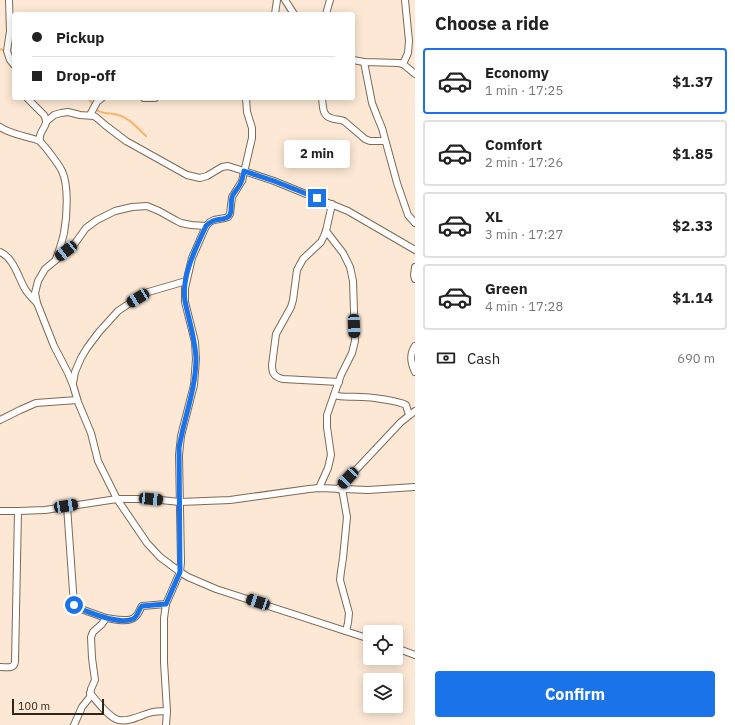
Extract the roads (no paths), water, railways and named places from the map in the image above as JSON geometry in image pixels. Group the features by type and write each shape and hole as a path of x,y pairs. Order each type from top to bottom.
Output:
{"street":[{"path":"9,0 10,31 7,51 12,62"},
{"path":"275,12 277,0"},
{"path":"285,0 293,12"},
{"path":"327,12 330,0"},
{"path":"403,64 408,53 409,41 405,0"},
{"path":"355,60 364,62 398,62 403,64 415,74"},
{"path":"364,62 372,103 382,128 397,183 408,215 415,223"},
{"path":"29,100 44,115 47,121"},
{"path":"90,115 100,100"},
{"path":"166,725 167,711 163,626 166,604 180,572 179,448 193,390 196,359 195,342 185,302 185,288 192,258 206,226 214,220 228,217 230,214 232,197 242,181 252,138 252,128 247,112 246,100"},
{"path":"322,100 323,110 329,118 344,121 365,139 370,141 385,141"},
{"path":"40,141 40,135 47,121 54,114 68,112 80,115 90,115 98,118 126,141 193,177 200,178 207,176 222,167 228,166 244,171 274,181 361,217 415,250"},
{"path":"0,127 8,132 40,141 55,160 61,171 65,181 66,192 64,233 56,259"},
{"path":"332,204 326,231 321,242 303,259 297,270 291,307 276,334 272,369 275,376 283,379 338,382"},
{"path":"206,226 191,226 176,222 152,207 132,207 108,214 90,224 82,232 73,246 45,269 38,282 35,293 37,304 54,346 73,385 77,400 91,433 98,460 118,499 153,550 180,572 216,589 363,637"},
{"path":"319,488 330,461 326,421 328,410 344,367 352,353 355,341 353,281 350,267 343,253 326,231"},
{"path":"0,252 3,253 13,264 26,291 37,304"},
{"path":"415,267 415,279"},
{"path":"73,385 75,372 87,348 118,311 145,293 186,281"},
{"path":"415,346 411,353 411,359 415,372"},
{"path":"334,395 340,397 364,397 400,402 406,405 409,415"},
{"path":"0,420 36,403 77,400"},
{"path":"340,489 401,422 415,411"},
{"path":"0,511 45,510 118,499 151,499 180,502 230,500 319,488 368,490 415,487"},
{"path":"340,489 347,517 340,580 349,613 346,631"},
{"path":"66,506 74,605 78,608 106,618 123,620 132,619 137,615 142,606 166,604"},
{"path":"1,667 12,667 14,666 15,662 18,511"},
{"path":"74,725 82,707 90,697 95,680 91,637 106,618"},
{"path":"403,651 415,655"},
{"path":"90,693 101,707 113,718 118,720 129,720 156,711 167,711"}],"waterway":[{"path":"0,49 5,51"},
{"path":"89,100 99,111 126,118 146,136"}]}
